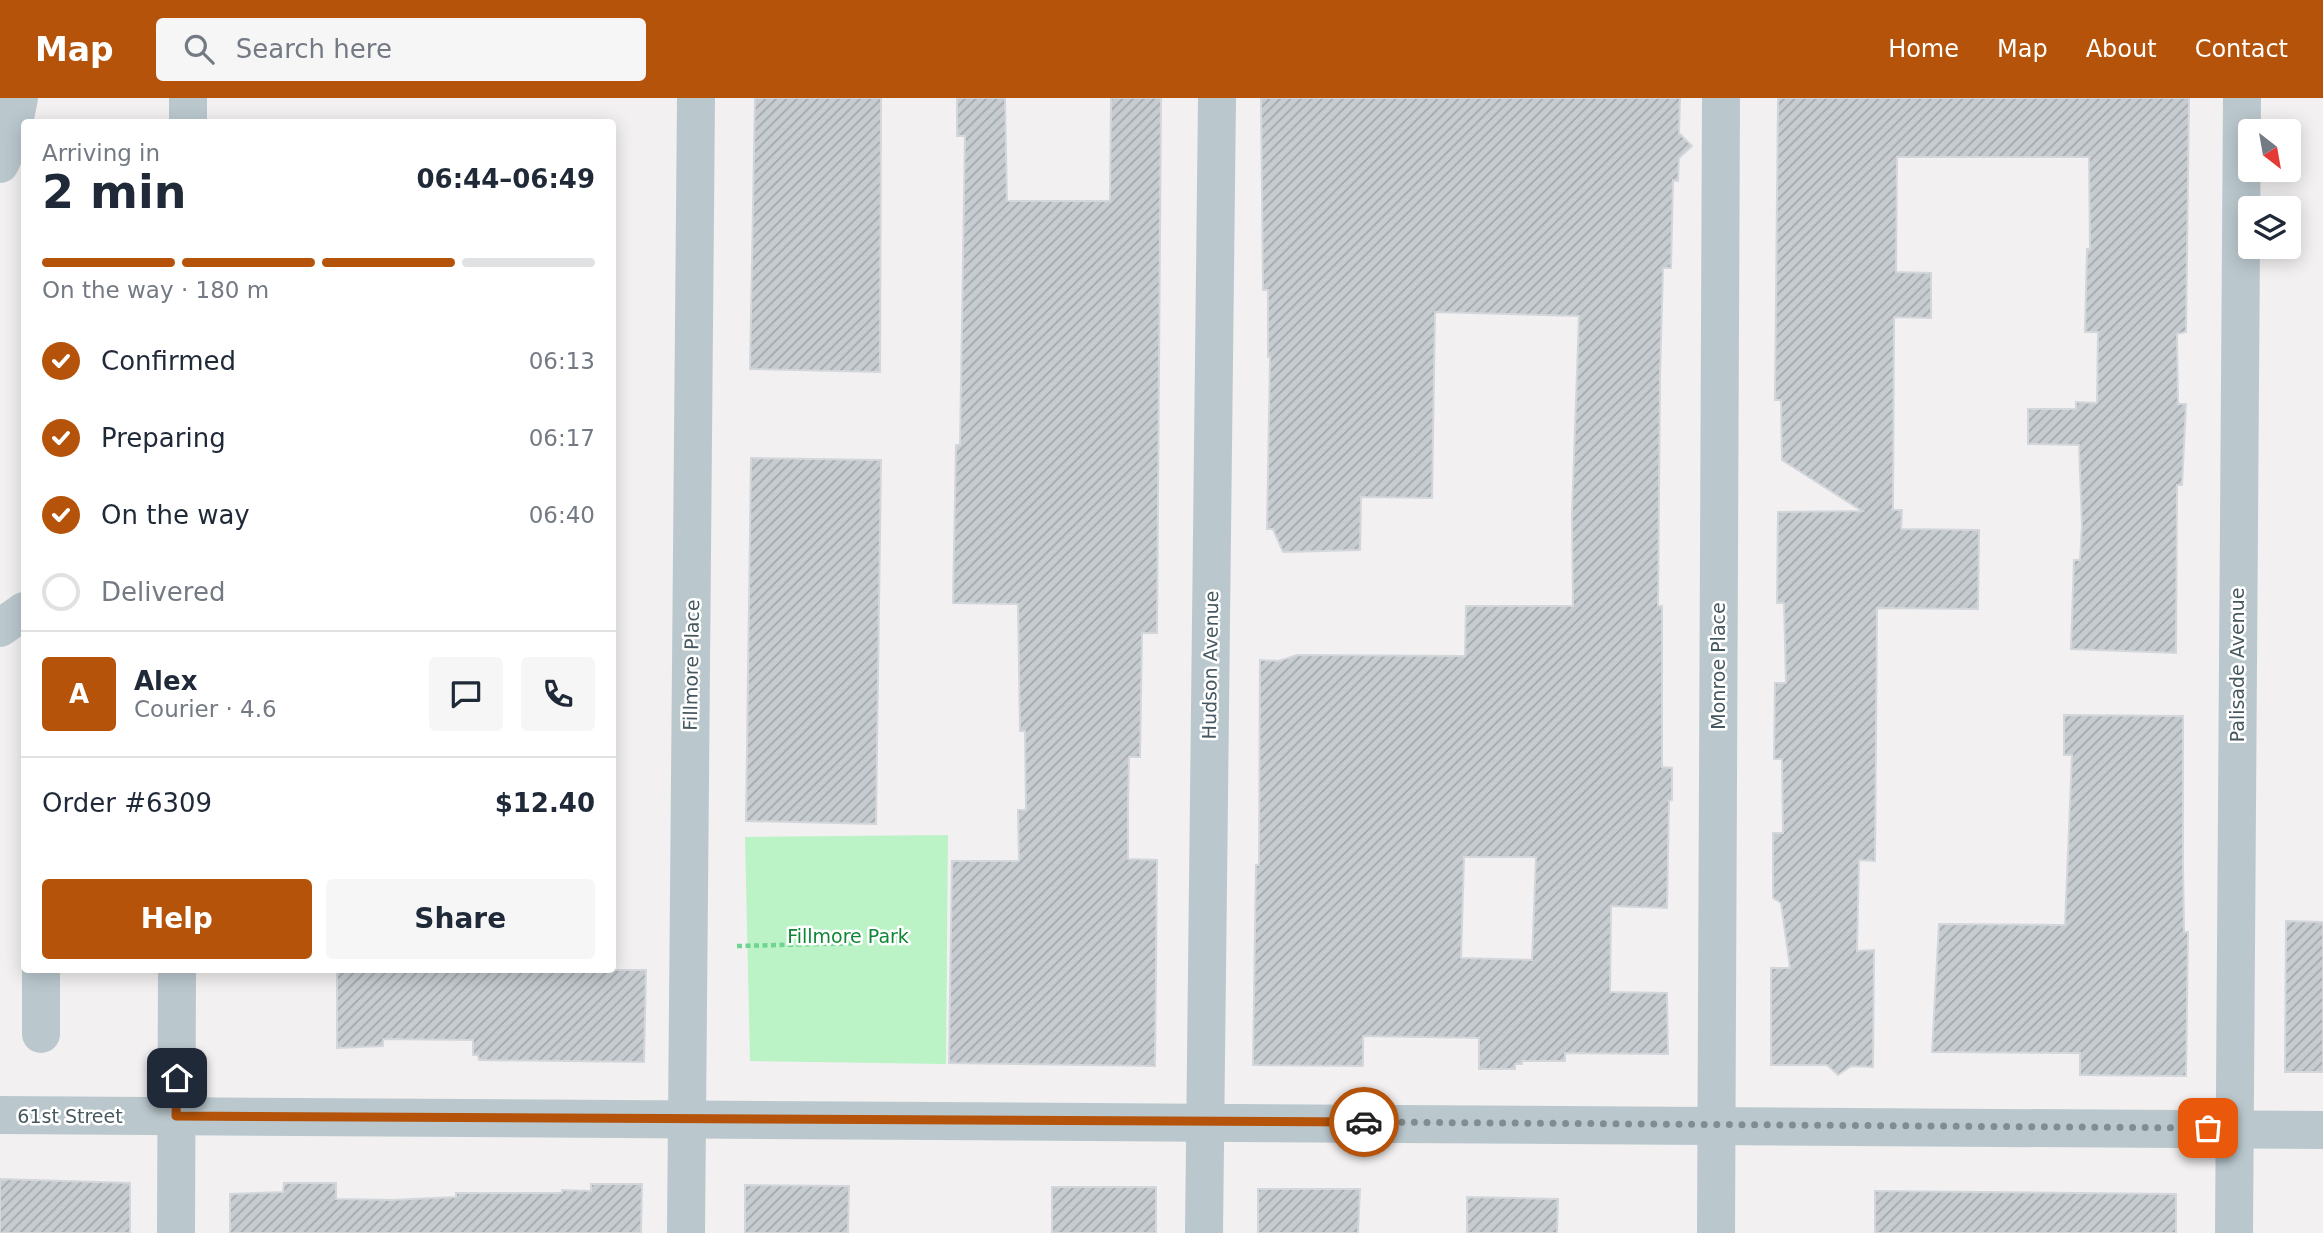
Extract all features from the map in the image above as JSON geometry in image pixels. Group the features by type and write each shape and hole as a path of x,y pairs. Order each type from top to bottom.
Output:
{"street":[{"path":"0,164 9,142 19,98"},
{"path":"188,98 188,119"},
{"name":"Fillmore Place","path":"686,1233 696,98"},
{"name":"Hudson Avenue","path":"1204,1233 1217,98"},
{"name":"Monroe Place","path":"1716,1233 1721,98"},
{"name":"Palisade Avenue","path":"2234,1233 2242,98"},
{"path":"0,628 21,613"},
{"path":"41,973 41,1034"},
{"path":"176,1233 177,973"},
{"name":"61st Street","path":"0,1115 2323,1129"}],"path":[{"path":"737,946 860,943"}],"green space":[{"name":"Fillmore Park","path":"948,835 946,1064 750,1061 745,837"}],"building":[{"path":"755,98 881,98 880,372 750,369"},
{"path":"957,98 1005,98 1007,201 1110,201 1111,98 1161,98 1157,633 1142,633 1140,757 1129,757 1128,807 1128,859 1157,860 1155,1066 949,1063 952,861 1019,861 1018,810 1026,810 1025,731 1020,731 1018,604 953,603 956,445 960,445 965,136 957,136"},
{"path":"1261,98 1680,98 1679,133 1692,146 1679,158 1678,181 1673,180 1671,268 1663,268 1660,376 1658,606 1662,606 1662,767 1672,768 1667,908 1611,906 1610,992 1667,993 1668,1054 1565,1053 1565,1061 1522,1061 1522,1064 1515,1064 1515,1069 1479,1069 1479,1038 1363,1036 1363,1066 1253,1065 1256,865 1259,865 1260,660 1279,661 1297,655 1465,656 1466,606 1573,606 1572,513 1579,316 1435,312 1432,498 1361,497 1360,550 1283,552 1273,529 1267,529 1270,357 1268,290 1263,290","holes":["1464,857 1536,857 1532,960 1461,958"]},
{"path":"1778,98 2189,98 2186,332 2177,334 2178,404 2186,404 2182,485 2177,485 2176,653 2071,649 2074,560 2080,560 2082,526 2079,445 2028,444 2028,409 2076,409 2076,402 2097,403 2098,332 2085,332 2087,249 2090,249 2089,157 1897,157 1896,272 1931,273 1931,318 1894,317 1893,510 1902,510 1901,529 1979,530 1978,609 1877,608 1875,861 1859,860 1857,951 1874,950 1873,1067 1851,1066 1838,1075 1827,1065 1771,1065 1771,968 1790,968 1781,903 1773,898 1773,833 1783,833 1782,759 1774,759 1775,683 1786,683 1784,603 1777,603 1778,512 1862,511 1782,460 1781,400 1775,400"},
{"path":"751,458 881,460 876,824 746,821"},
{"path":"2064,715 2183,716 2184,932 2188,932 2186,1076 2080,1075 2080,1053 1932,1052 1939,924 2065,925 2072,755 2064,755"},
{"path":"2286,921 2323,922 2323,1072 2285,1072"},
{"path":"616,970 646,970 644,1062 479,1060 478,1055 473,1055 473,1040 383,1039 383,1046 337,1048 337,973 616,973"},
{"path":"0,1179 130,1183 130,1233 0,1233"},
{"path":"284,1183 336,1183 336,1199 392,1200 456,1197 456,1193 562,1193 562,1190 591,1191 591,1184 642,1184 641,1233 230,1233 230,1194 283,1192"},
{"path":"745,1185 849,1186 848,1233 745,1233"},
{"path":"1052,1187 1156,1187 1156,1233 1052,1233"},
{"path":"1258,1189 1360,1189 1358,1233 1258,1233"},
{"path":"1875,1191 2176,1194 2176,1233 1875,1233"},
{"path":"1467,1197 1558,1199 1557,1233 1467,1233"}],"way so far":[{"path":"1364,1122 2208,1128"}],"route":[{"path":"177,1078 176,1116 1364,1122"}]}
